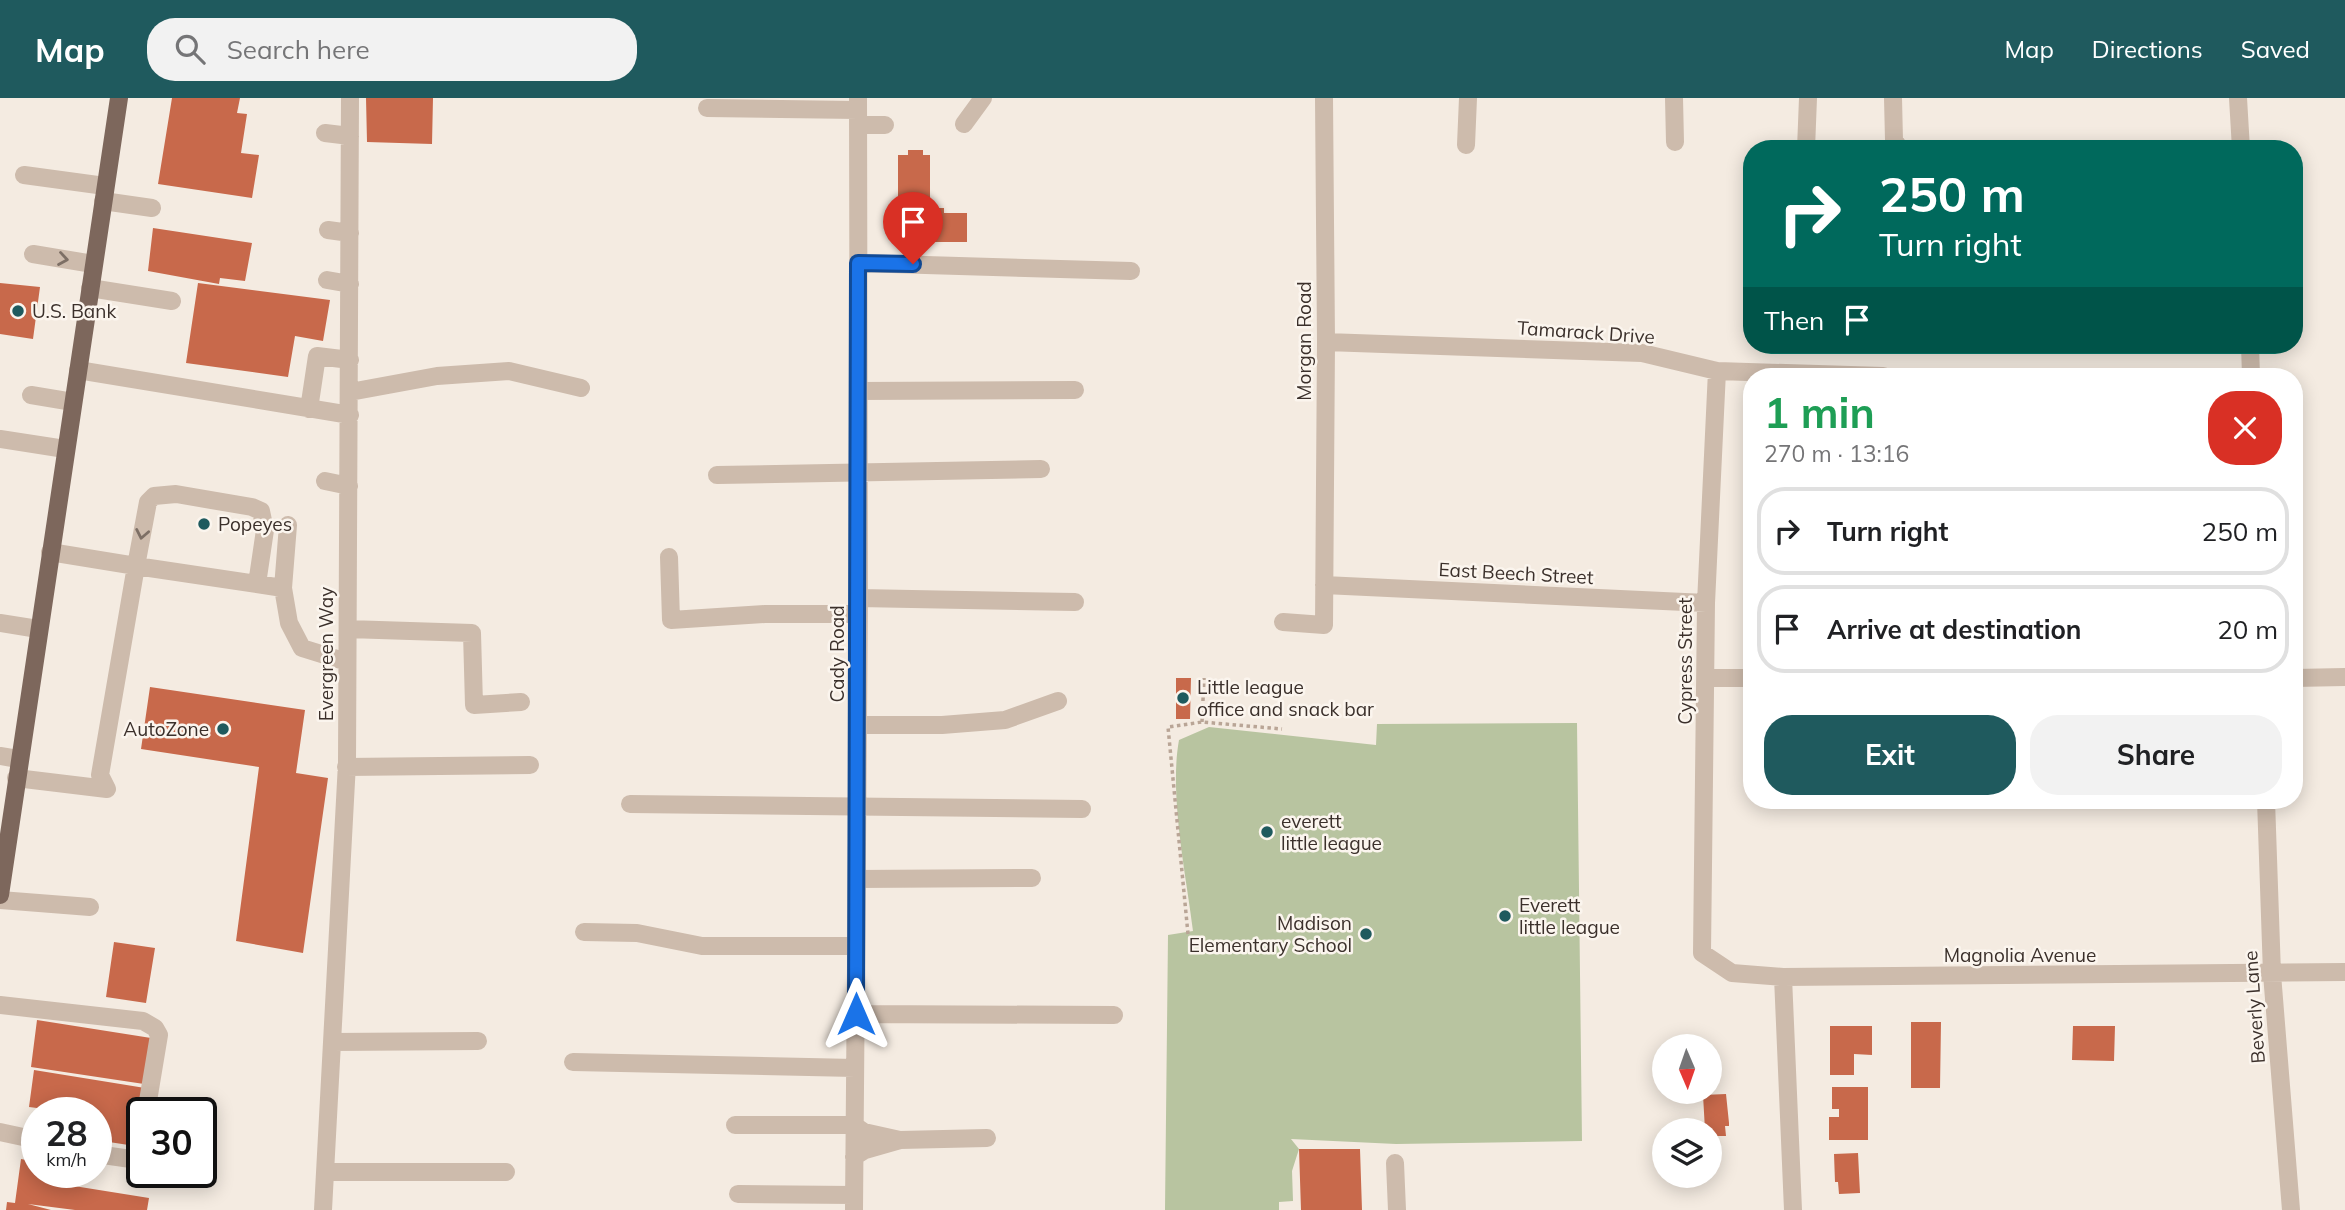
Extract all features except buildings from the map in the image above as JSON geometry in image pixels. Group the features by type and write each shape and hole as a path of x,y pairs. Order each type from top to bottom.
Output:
{"main road":[{"path":"0,895 5,821 19,759 119,98"}],"street":[{"name":"Evergreen Way","path":"323,1210 346,768 350,98"},
{"path":"964,124 983,98"},
{"name":"Morgan Road","path":"1283,622 1324,625 1324,98"},
{"path":"1466,145 1468,98"},
{"path":"1674,98 1675,142"},
{"path":"1806,140 1808,98"},
{"path":"1893,98 1894,140"},
{"path":"2238,98 2240,140"},
{"path":"707,108 858,111 885,125"},
{"name":"Cady Road","path":"854,1202 859,606 858,111"},
{"path":"326,133 350,136"},
{"path":"24,175 152,208"},
{"path":"328,230 350,233"},
{"path":"33,254 93,264"},
{"path":"858,263 1131,271"},
{"path":"327,280 350,284"},
{"path":"90,288 172,301"},
{"name":"Tamarack Drive","path":"1326,342 1642,353 1717,371 1743,372"},
{"path":"309,409 317,356 350,360"},
{"path":"78,370 349,415"},
{"path":"350,392 437,376 509,370 582,387"},
{"name":"Cypress Street","path":"1702,953 1706,603 1717,371"},
{"path":"858,391 1075,390"},
{"path":"31,395 73,402"},
{"path":"0,439 65,449"},
{"path":"717,475 1041,469"},
{"path":"325,481 349,485"},
{"path":"16,778 107,789 100,775 148,502 154,496 176,494 252,507 261,511 265,530 257,584"},
{"path":"288,525 283,588 289,623 302,648 348,662"},
{"path":"50,552 283,588"},
{"path":"669,557 671,620 859,606 1074,602"},
{"name":"East Beech Street","path":"1324,585 1706,603"},
{"path":"0,623 38,629"},
{"path":"348,629 472,633 474,705 521,702"},
{"path":"2303,678 2345,677"},
{"path":"1706,678 1743,678"},
{"path":"858,726 942,725 1005,720 1058,701"},
{"path":"0,756 19,759"},
{"path":"346,768 530,765"},
{"path":"630,804 1082,809"},
{"name":"Beverly Lane","path":"2266,809 2272,974 2291,1210"},
{"path":"857,878 1032,878"},
{"path":"0,900 90,907"},
{"path":"584,932 636,933 702,946 856,946"},
{"name":"Magnolia Avenue","path":"1702,953 1732,972 1783,977 2345,972"},
{"path":"1783,977 1793,1210"},
{"path":"0,1005 143,1021 155,1028 159,1035 149,1097"},
{"path":"856,1014 1114,1015"},
{"path":"332,1042 478,1041"},
{"path":"573,1062 855,1068"},
{"path":"735,1125 854,1125 864,1132 900,1140 987,1138"},
{"path":"0,1132 21,1137"},
{"path":"854,1157 865,1150 900,1140"},
{"path":"1395,1163 1397,1210"},
{"path":"325,1172 506,1172"},
{"path":"738,1194 854,1202"}],"path":[{"path":"1202,722 1204,678"},
{"path":"1188,934 1168,727 1202,722 1282,729"}],"green space":[{"name":"Madison Elementary School","path":"1577,723 1582,1141 1396,1144 1291,1139 1299,1149 1292,1171 1293,1201 1279,1202 1279,1210 1165,1210 1168,935 1193,931 1177,810 1176,762 1179,740 1209,727 1376,745 1377,724"}],"place":[{"name":"U.S. Bank","path":"18,311"},
{"name":"Popeyes","path":"204,524"},
{"name":"Little league office and snack bar","path":"1183,698"},
{"name":"AutoZone","path":"223,729"},
{"name":"everett little league","path":"1267,832"},
{"name":"Everett little league","path":"1505,916"},
{"name":"Madison Elementary School","path":"1366,934"}],"route":[{"path":"856,1014 858,263 913,264"}]}
